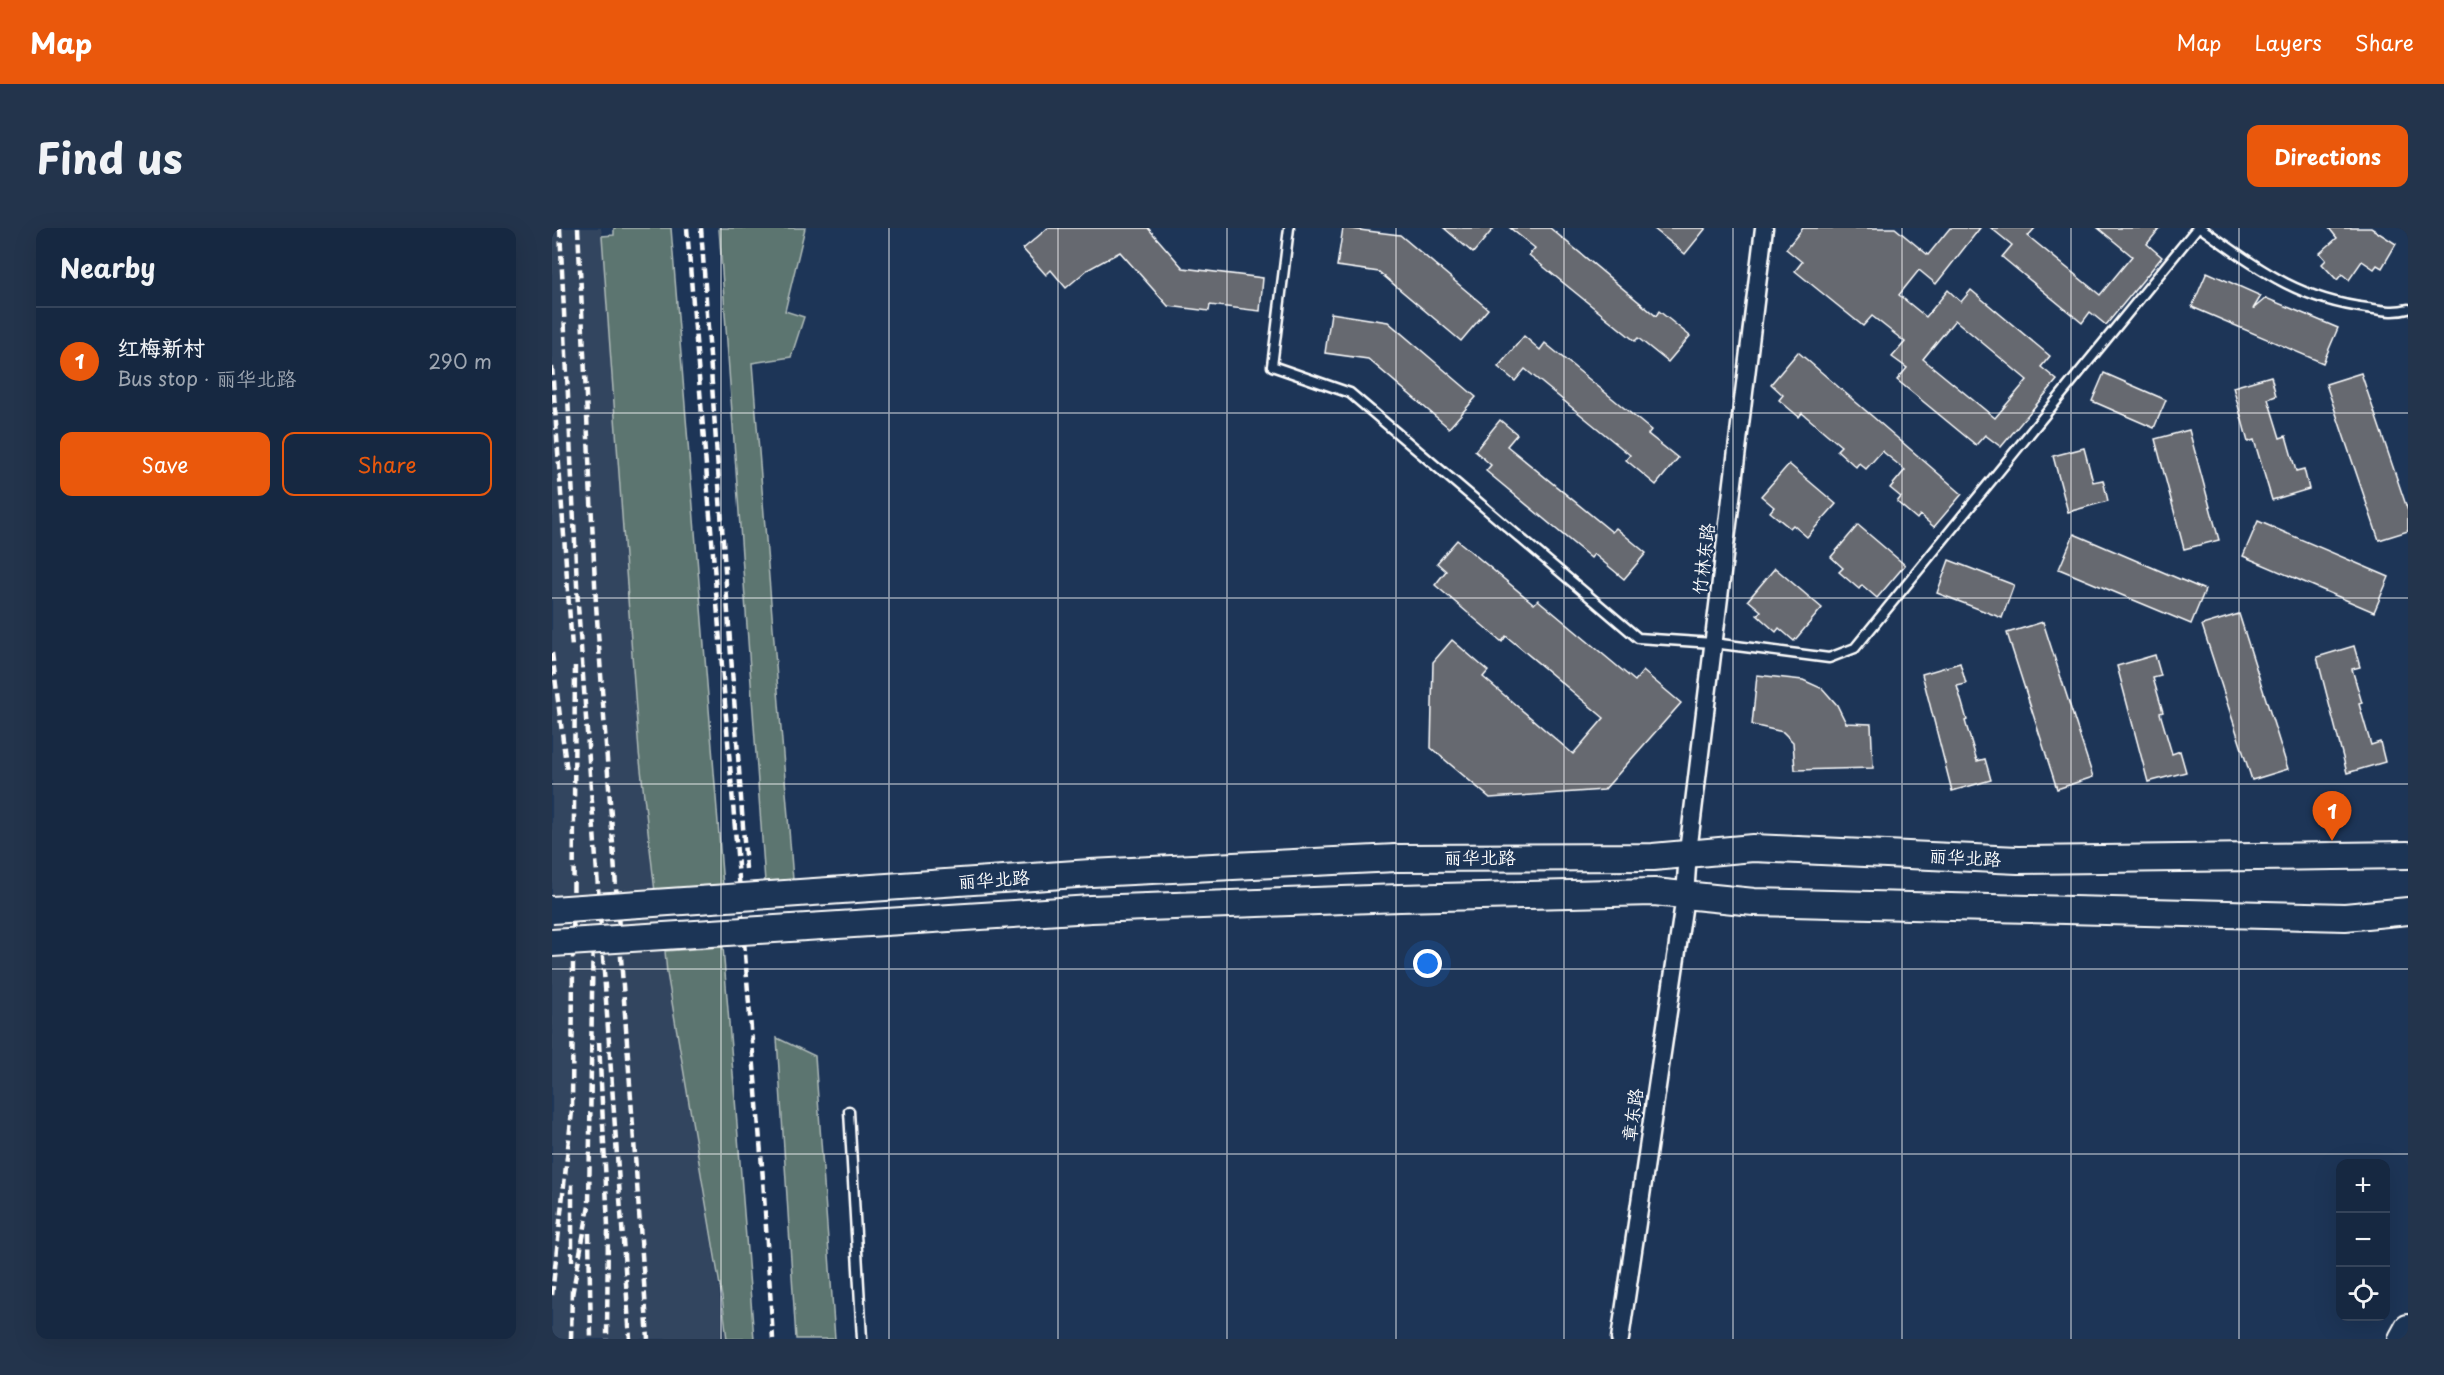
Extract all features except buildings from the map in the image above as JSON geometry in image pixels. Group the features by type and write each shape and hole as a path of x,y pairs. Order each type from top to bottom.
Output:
{"main road":[{"name":"丽华北路","path":"552,910 1091,873 1396,858 1653,857 1688,852 1753,848 2018,860 2408,855"},
{"name":"丽华北路","path":"552,943 1090,909 1654,892 1754,902 2345,917 2408,911"},
{"path":"2345,917 2408,926"},
{"path":"2402,1339 2408,1328"}],"street":[{"name":"竹林东路","path":"1685,896 1688,852 1764,228"},
{"name":"章东路","path":"1620,1339 1685,896"}],"lane":[{"path":"1289,228 1272,366 1350,393 1638,638 1713,643 1829,658 1855,648 2199,228 2275,279 2332,303 2397,312 2408,309"},
{"path":"849,1111 862,1339"}],"shaded area":[{"path":"552,228 601,228 628,591 655,891 727,1339 552,1339"}],"green space":[{"path":"614,228 671,228 723,886 655,892 639,752 602,236 614,235"},
{"path":"719,228 805,228 785,311 804,317 791,357 752,363 793,880 765,882"},
{"path":"723,947 754,1339 727,1339 665,951"},
{"path":"777,1038 815,1056 835,1339 796,1339"}],"railway":[{"path":"560,228 578,605 630,1339"},
{"path":"578,228 596,604 648,1339"},
{"path":"687,228 763,1179 773,1339"},
{"path":"701,228 746,869"},
{"path":"552,367 572,648"},
{"path":"552,653 567,772"},
{"path":"552,1295 572,1111 575,662"},
{"path":"572,1295 589,1206 593,926"},
{"path":"599,1042 608,1226 607,1339"},
{"path":"572,1180 572,1261"},
{"path":"589,1233 591,1339"},
{"path":"571,1339 572,1288"}],"place":[{"name":"红梅新村","path":"2332,841"}]}
